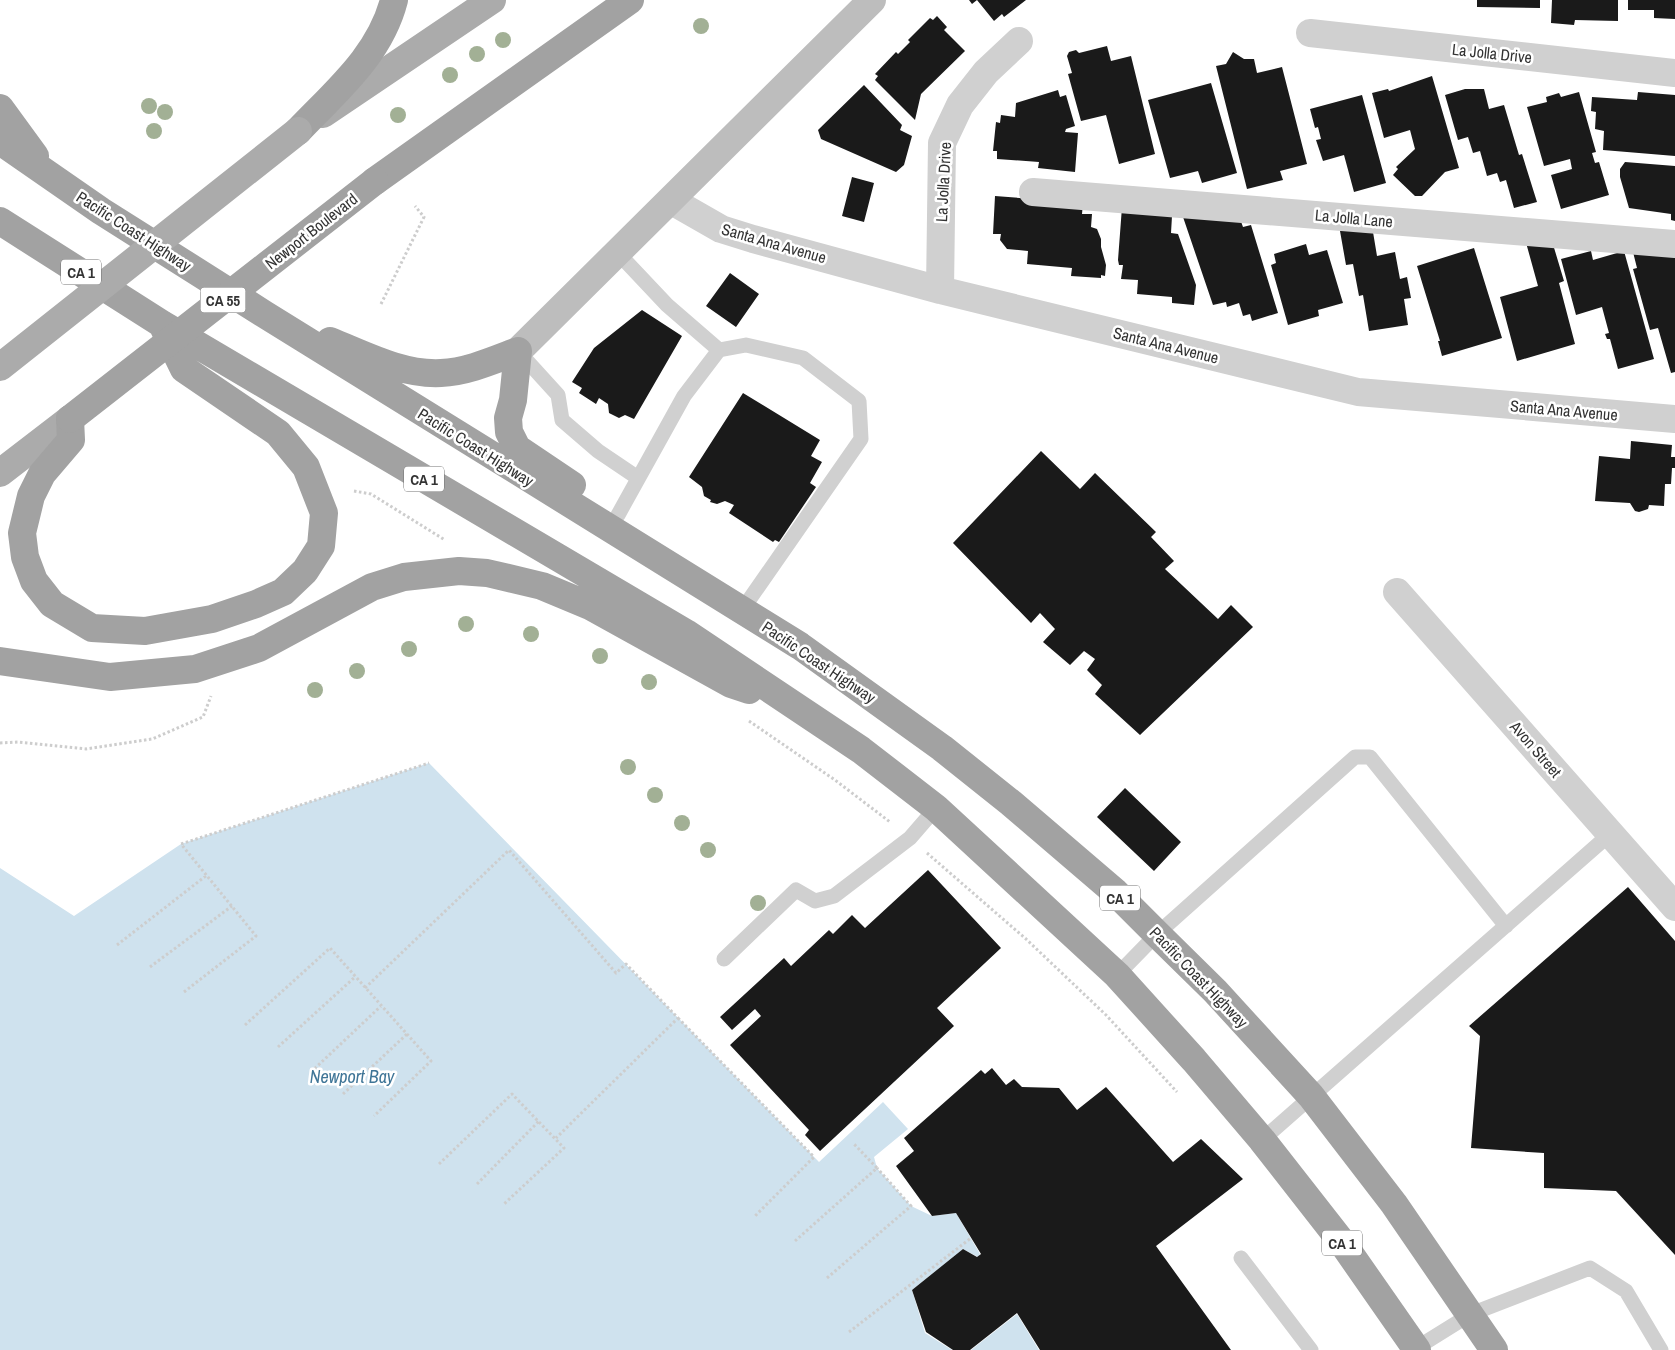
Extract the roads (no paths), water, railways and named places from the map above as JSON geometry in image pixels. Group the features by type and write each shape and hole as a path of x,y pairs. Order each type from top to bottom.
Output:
{"highway":[{"path":"298,131 368,58 388,21 394,0"},
{"name":"Newport Boulevard","path":"70,419 375,182 630,0"},
{"path":"0,108 49,176"},
{"name":"Pacific Coast Highway","path":"0,140 49,176 264,314 800,646 942,748 1115,892 1215,991 1311,1096 1394,1204 1494,1350"},
{"name":"CA 1","path":"0,221 162,324 686,633 861,750 936,808 1117,975 1262,1140 1341,1241 1416,1349"},
{"path":"264,314 396,367 429,373 443,373 474,366 518,351 513,400 508,418 509,432 518,448 618,515 646,552"},
{"path":"70,419 71,440 42,474 31,496 22,533 25,557 34,581 52,604 92,628 145,631 212,619 256,604 283,592 305,571 321,546 324,513 306,467 278,433 184,369 162,324"},
{"path":"0,661 110,676 195,669 259,648 372,587 404,578 459,571 487,573 542,586 590,606 731,684 800,708"}],"main road":[{"path":"0,367 298,131 492,0"},
{"path":"518,351 672,201 872,0"},
{"name":"Newport Boulevard","path":"0,473 70,419"}],"street":[{"name":"La Jolla Drive","path":"1310,33 1675,73"},
{"name":"La Jolla Drive","path":"940,290 942,143 960,105 986,72 1018,41"},
{"name":"La Jolla Lane","path":"1033,192 1675,244"},
{"name":"Santa Ana Avenue","path":"672,201 722,229 940,290 1358,392 1675,419"},
{"name":"Avon Street","path":"1397,592 1675,907"}],"lane":[{"path":"618,253 651,290 719,350"},
{"path":"618,515 684,396 719,350 746,344 803,358 859,401 861,439 742,610"},
{"path":"518,351 558,395 562,420 598,451 638,478"},
{"path":"1117,975 1157,934 1355,757 1370,757 1506,926"},
{"path":"724,959 796,890 815,901 834,896 910,838 936,808"},
{"path":"1262,1140 1610,834"},
{"path":"1241,1258 1311,1350"},
{"path":"1416,1349 1471,1314 1590,1268 1626,1291 1661,1350"}],"water":[{"name":"Newport Bay","path":"429,763 819,1162 883,1102 908,1129 874,1157 877,1168 911,1206 932,1216 956,1213 980,1254 978,1257 963,1249 912,1290 925,1333 952,1350 0,1350 0,868 74,916 181,844"},
{"path":"1017,1314 1039,1350 971,1350"}]}
